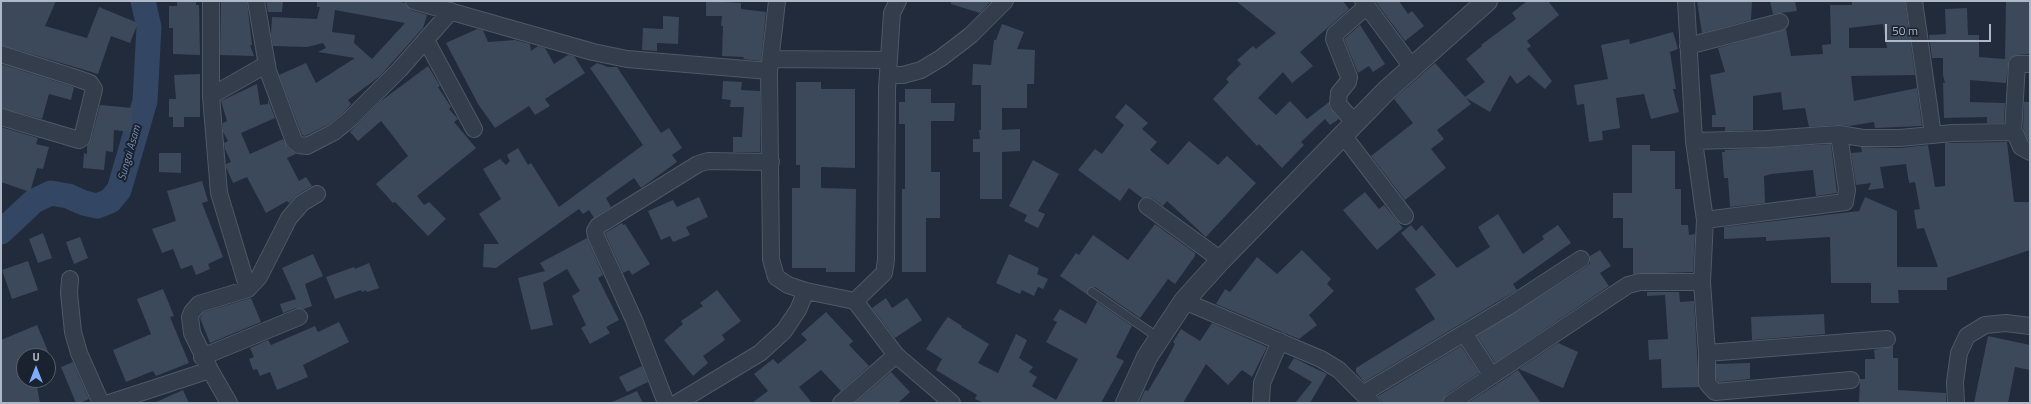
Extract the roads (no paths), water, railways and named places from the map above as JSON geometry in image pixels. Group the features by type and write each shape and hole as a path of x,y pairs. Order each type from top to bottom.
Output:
{"street":[{"path":"211,1 211,96 219,193 248,289"},
{"path":"256,1 268,72 294,141 299,145 307,146 334,132 350,119 400,69 451,11"},
{"path":"414,1 593,52 627,59 888,68 903,75 921,70 941,58 971,34 1005,1"},
{"path":"777,1 770,65 771,259 776,277 788,285 806,291 855,301 896,355 952,403"},
{"path":"855,301 884,273 886,260 888,68 892,13 898,1"},
{"path":"1126,403 1147,358 1184,301 1221,260 1349,129 1412,67 1487,1"},
{"path":"1686,1 1694,141 1705,220 1702,282 1707,353 1707,383 1715,392 1851,380"},
{"path":"1914,1 1933,135"},
{"path":"1404,216 1349,129 1338,104 1339,93 1348,82 1349,77 1334,39 1335,34 1365,4 1412,67"},
{"path":"1688,46 1780,22"},
{"path":"426,40 474,129"},
{"path":"1,54 90,83 94,90 82,138 79,140 1,117"},
{"path":"211,96 267,64"},
{"path":"2030,64 2017,64 2013,132 2021,147 2030,152"},
{"path":"1694,141 1767,139 1839,134 1864,138 1900,138 1989,132 2013,132"},
{"path":"1705,220 1845,202 1848,190 1839,134"},
{"path":"666,403 634,320 595,231 598,226 698,164 708,161 771,162"},
{"path":"229,403 206,364 190,323 192,312 199,304 248,289 259,277 289,218 302,203 317,194"},
{"path":"1147,206 1221,260"},
{"path":"1184,301 1321,359 1339,370 1368,398 1464,333 1506,308 1581,259"},
{"path":"70,279 69,293 73,332 79,352 101,403"},
{"path":"1451,403 1565,328 1598,303 1628,285 1640,282 1702,282"},
{"path":"677,403 760,354 784,331 798,310 806,291"},
{"path":"109,403 206,364 299,317"},
{"path":"1956,403 1955,382 1959,353 1967,336 1985,325 2006,323 2030,326"},
{"path":"1464,333 1492,376"},
{"path":"1707,353 1886,340"},
{"path":"1261,403 1262,383 1280,341"},
{"path":"841,403 896,355"}],"lane":[{"path":"1092,292 1160,338"}],"waterway":[{"name":"Sungai Asam","path":"1,232 34,201 51,193 68,196 84,203 97,206 110,201 119,190 145,101 149,27 143,1"}]}
